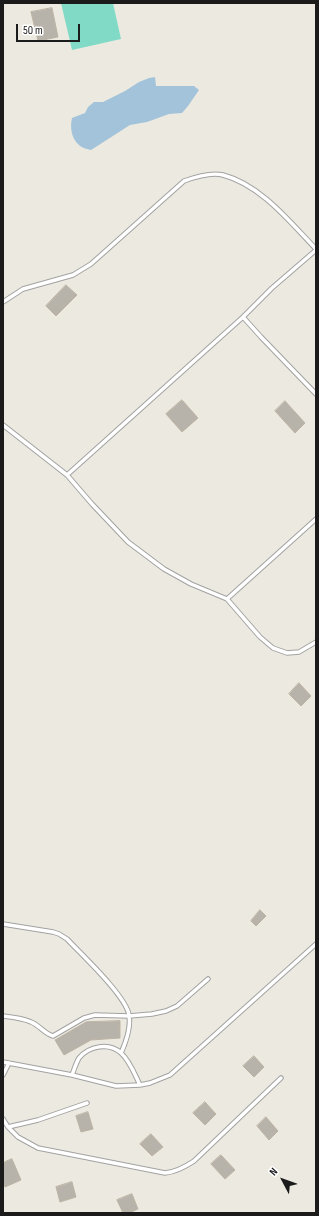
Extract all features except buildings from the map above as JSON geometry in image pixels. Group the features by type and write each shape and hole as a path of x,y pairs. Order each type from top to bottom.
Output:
{"lane":[{"path":"3,302 23,289 73,275 91,264 184,181 201,175 222,175 240,182 260,193 316,249 272,288 243,317 67,475"},
{"path":"243,317 316,394"},
{"path":"3,425 67,475 128,542 164,569 191,584 227,600 260,637 273,648 287,653 299,652 316,642"},
{"path":"227,600 316,519"},
{"path":"3,924 60,934 67,939 117,992 126,1006 130,1016 127,1038 121,1053"},
{"path":"3,1062 72,1075 116,1086 150,1083 170,1075 316,944"},
{"path":"3,1016 25,1019 39,1026 51,1036 84,1018 95,1015 130,1016 166,1011 177,1006 208,979"},
{"path":"72,1075 79,1059 85,1052 94,1048 103,1047 121,1053 129,1064 140,1085"},
{"path":"3,1075 9,1063"},
{"path":"3,1119 8,1127 18,1137 38,1148 165,1173 174,1172 194,1161 281,1078"},
{"path":"8,1127 38,1120 87,1103"}],"shaded area":[{"path":"61,3 113,3 121,39 72,50"},
{"path":"155,77 156,86 194,86 199,90 182,113 169,114 147,122 130,125 91,150 82,147 76,142 72,132 72,118 85,113 88,107 94,102 103,102 139,82"}]}
